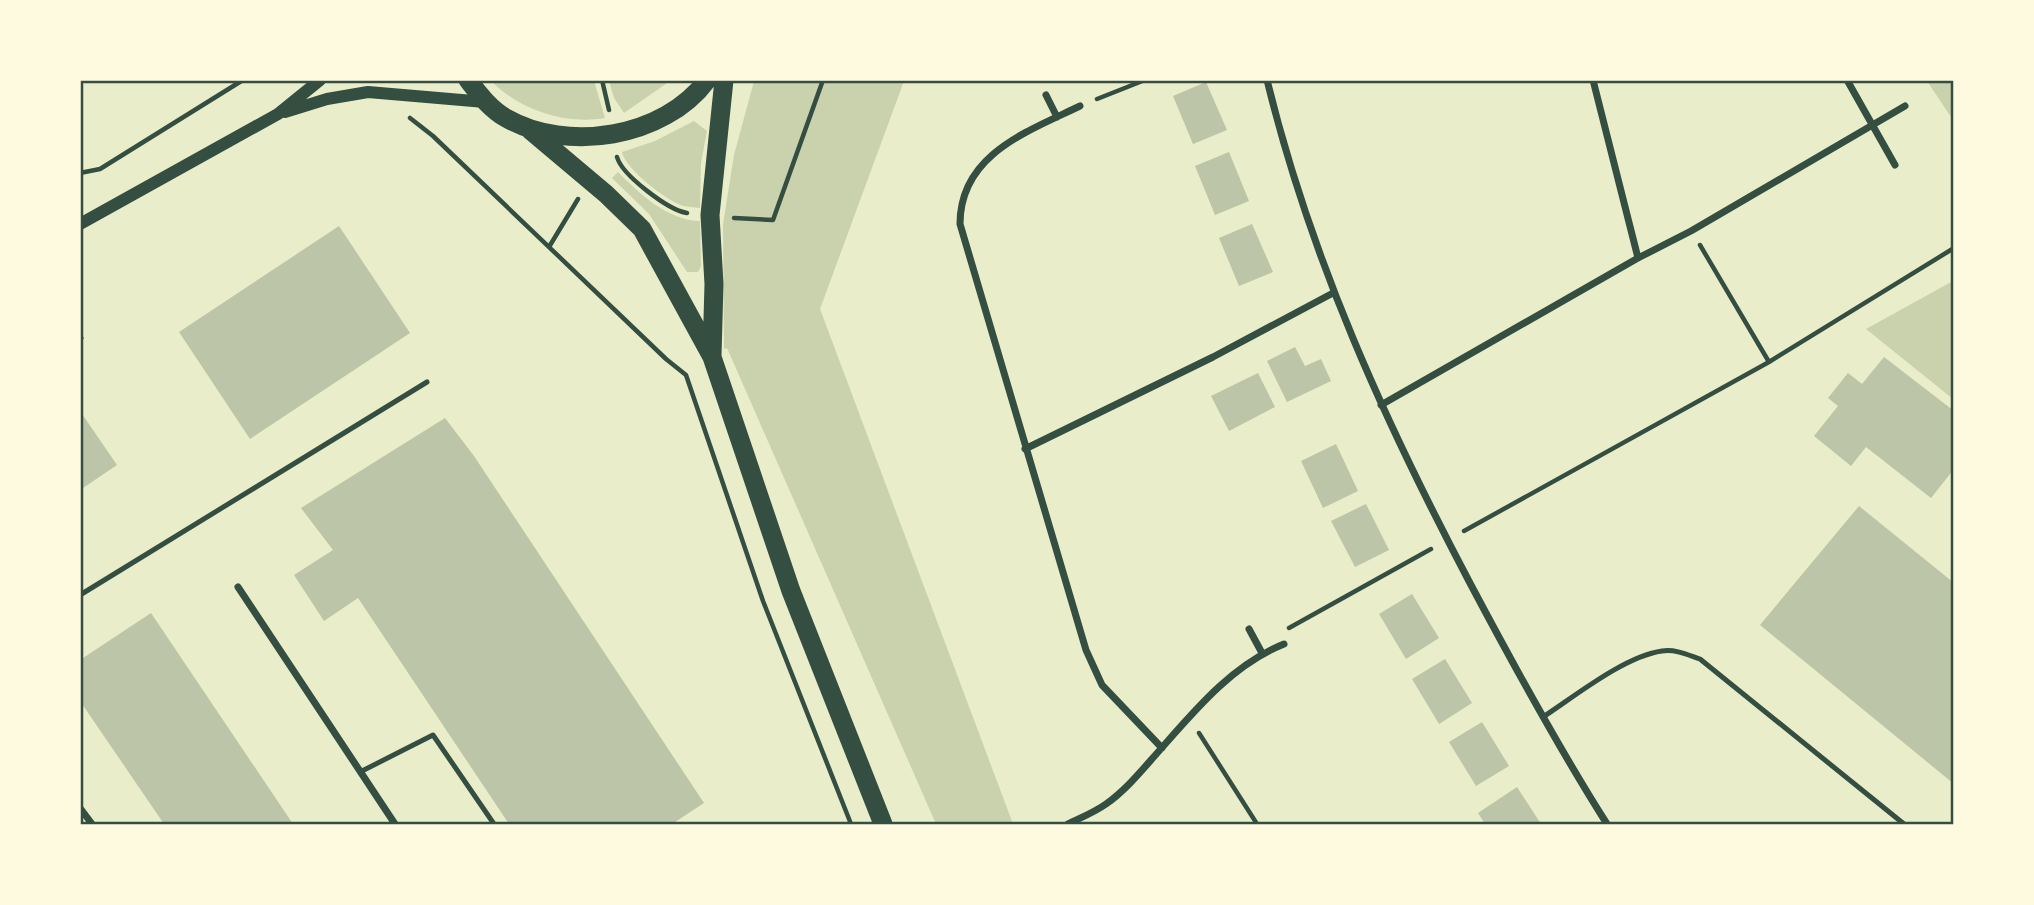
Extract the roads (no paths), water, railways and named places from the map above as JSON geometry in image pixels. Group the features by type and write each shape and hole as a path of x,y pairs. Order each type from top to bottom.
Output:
{"highway":[{"path":"468,80 485,102 504,117 530,130 606,194 642,229 712,356 791,591 883,824"},
{"path":"530,130 571,138 629,132 656,121 681,106 707,80"},
{"path":"712,356 714,284 709,215 724,80"}],"street":[{"path":"80,224 278,114 320,80"},
{"path":"1267,80 1301,202 1334,293 1381,405 1448,540 1543,717 1606,824"},
{"path":"1593,80 1638,258"},
{"path":"1847,80 1871,127 1895,165"},
{"path":"278,114 368,92 485,102"},
{"path":"1046,95 1056,117"},
{"path":"1080,106 997,151 977,168 960,206 960,225 1086,650 1102,685 1162,748"},
{"path":"1381,405 1638,258 1691,231 1905,106"},
{"path":"1025,449 1213,357 1334,293"},
{"path":"238,587 395,824"},
{"path":"1249,629 1262,653"},
{"path":"1068,824 1105,805 1136,778 1189,717 1228,678 1262,653 1284,644"},
{"path":"80,808 92,824"}],"lane":[{"path":"80,595 427,382"},
{"path":"1543,717 1630,661 1662,651 1678,652 1700,659 1904,824"},
{"path":"360,772 433,735 494,824"}]}
